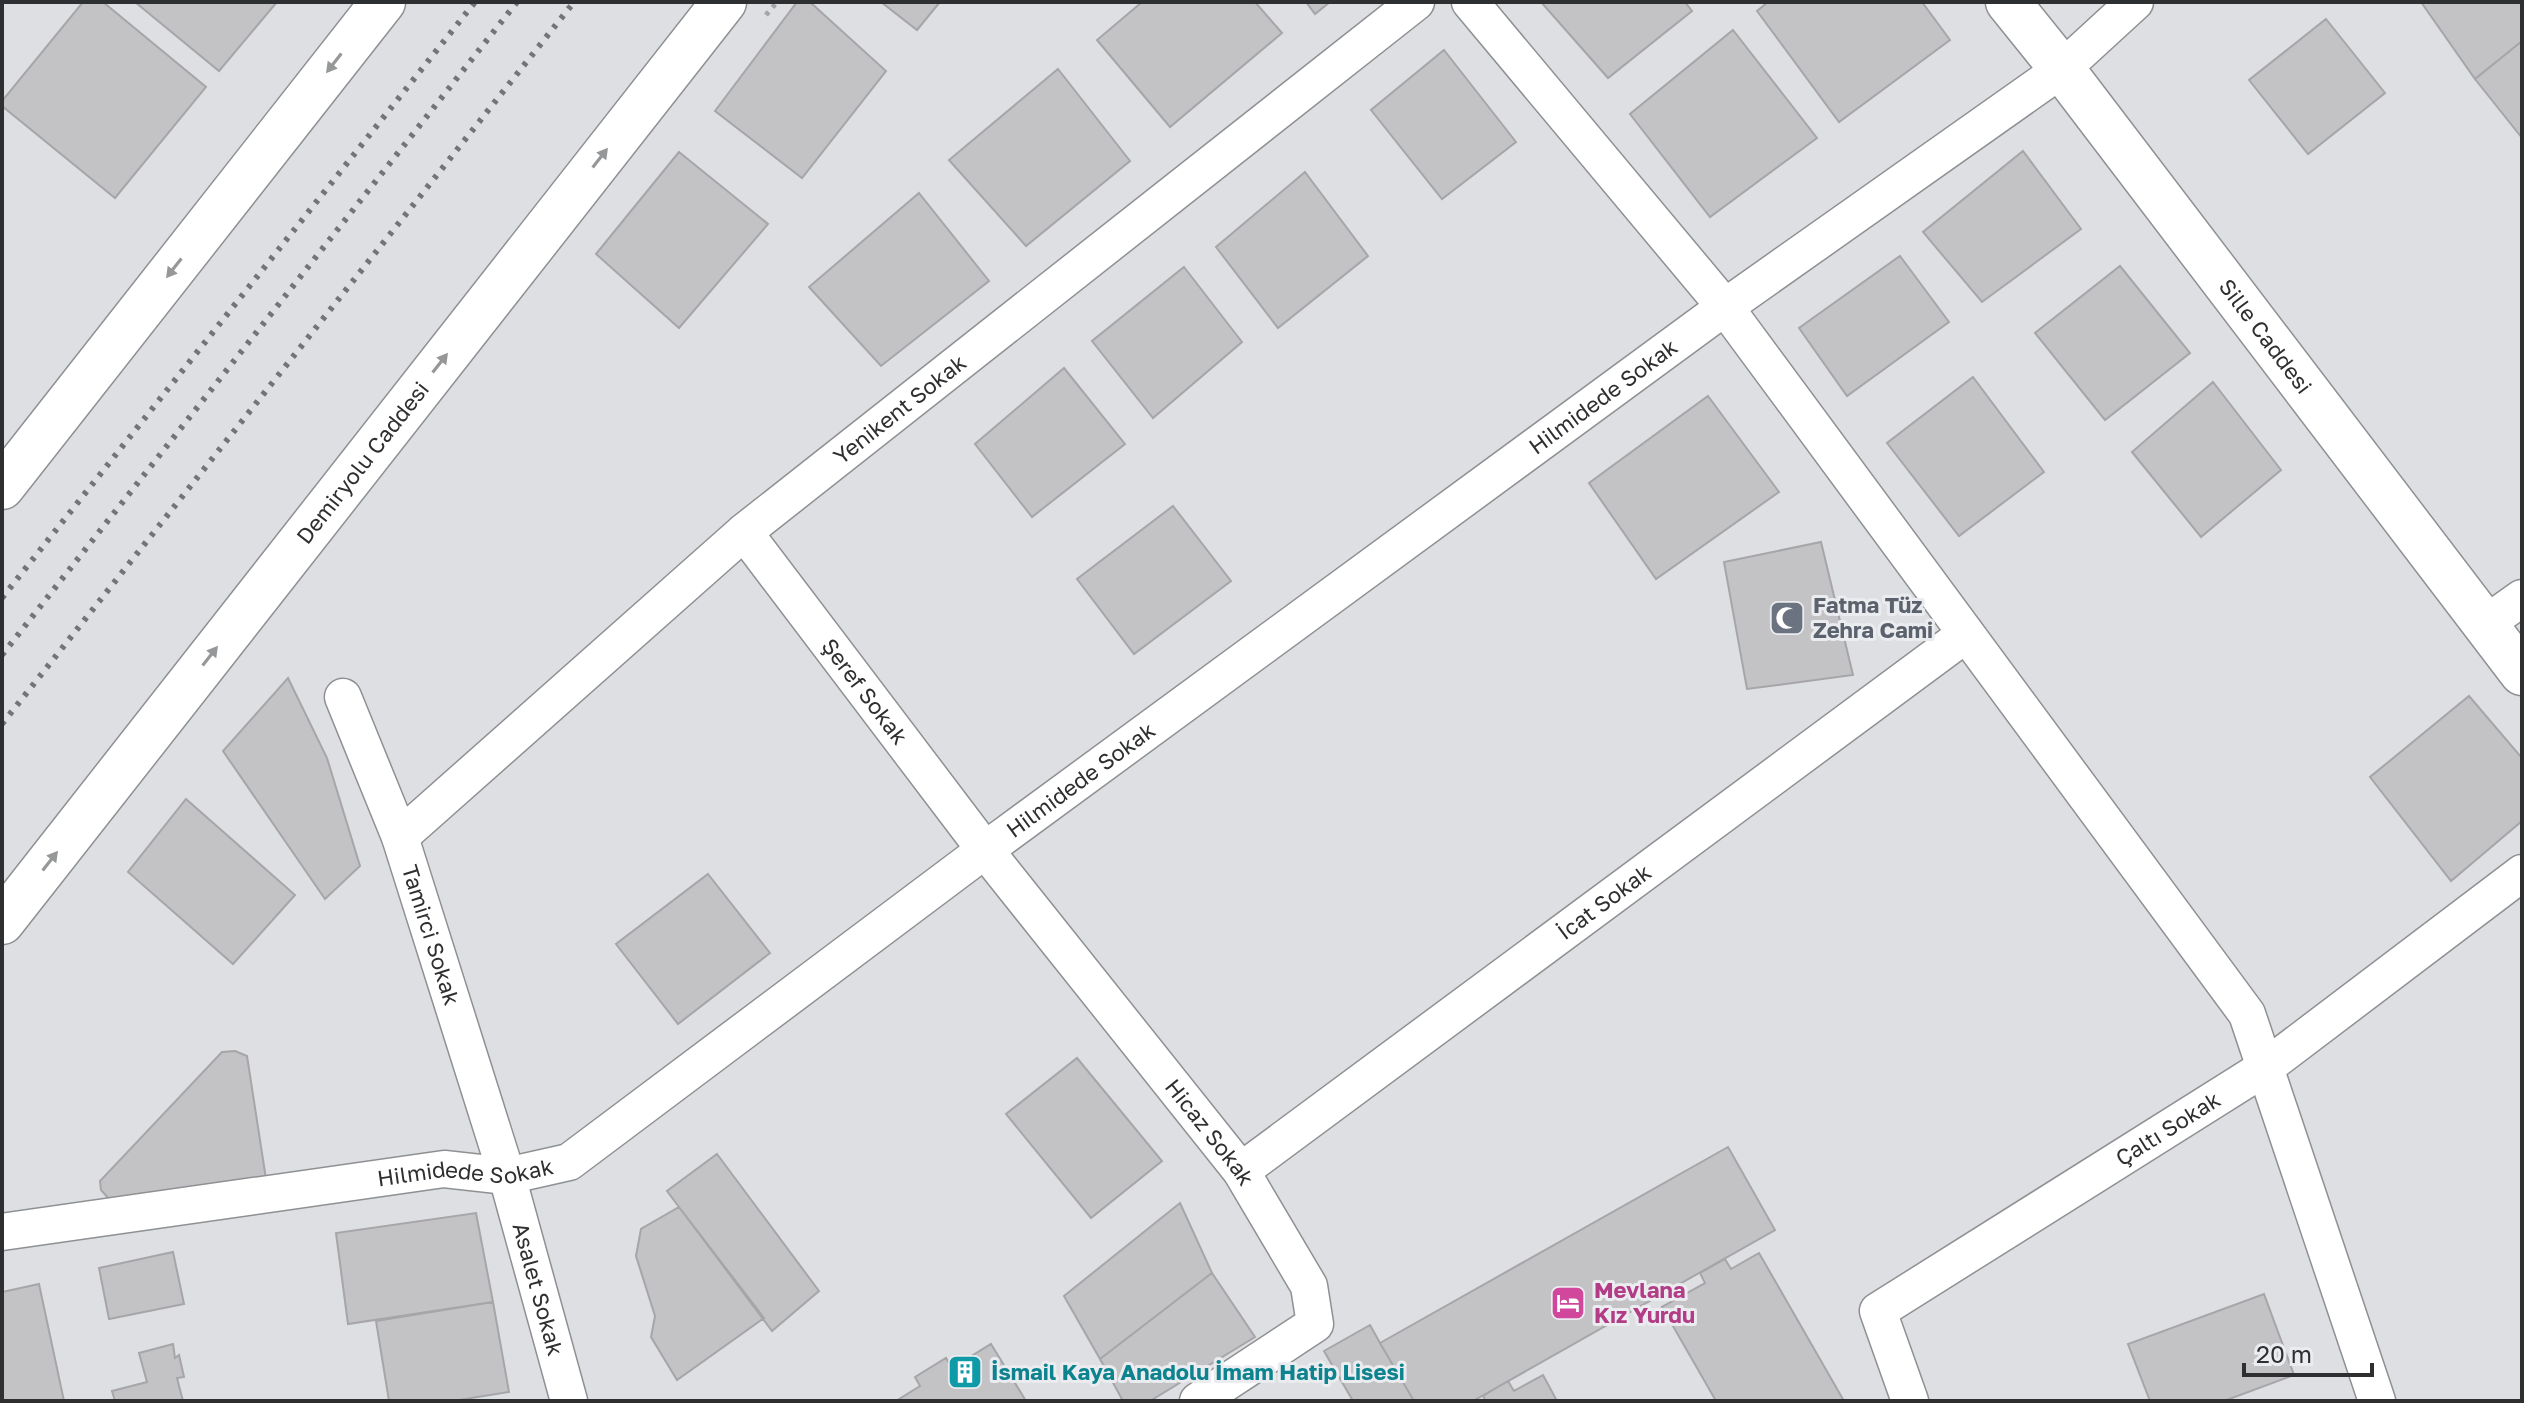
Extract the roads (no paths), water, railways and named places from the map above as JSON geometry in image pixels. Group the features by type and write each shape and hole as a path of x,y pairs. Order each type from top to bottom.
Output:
{"main road":[{"path":"2,487 383,2"},
{"name":"Demiryolu Caddesi","path":"2,922 724,2"},
{"name":"Sille Caddesi","path":"2008,2 2522,673"}],"street":[{"name":"Yenikent Sokak","path":"400,837 744,532 1416,2"},
{"path":"1470,2 1725,307 2247,1014 2377,1401"},
{"name":"Hilmidede Sokak","path":"2,1232 444,1169 507,1176 569,1162 985,850 1725,307 2062,69 2135,2"},
{"name":"Şeref Sokak","path":"744,532 985,850"},
{"path":"2484,625 2522,598"},
{"name":"İcat Sokak","path":"1241,1171 1966,634"},
{"name":"Tamirci Sokak","path":"343,697 400,837 507,1176"},
{"name":"Hicaz Sokak","path":"985,850 1241,1171 1309,1286 1315,1324 1198,1401"},
{"name":"Çaltı Sokak","path":"1910,1401 1878,1311 2266,1067 2522,873"},
{"name":"Asalet Sokak","path":"507,1176 569,1401"}],"railway":[{"path":"2,598 475,2"},
{"path":"2,655 517,2"},
{"path":"2,724 574,2"}],"place":[{"name":"Fatma Tüz Zehra Cami","path":"1787,618"},
{"name":"Mevlana Kız Yurdu","path":"1568,1303"},
{"name":"İsmail Kaya Anadolu İmam Hatip Lisesi","path":"965,1372"}]}
